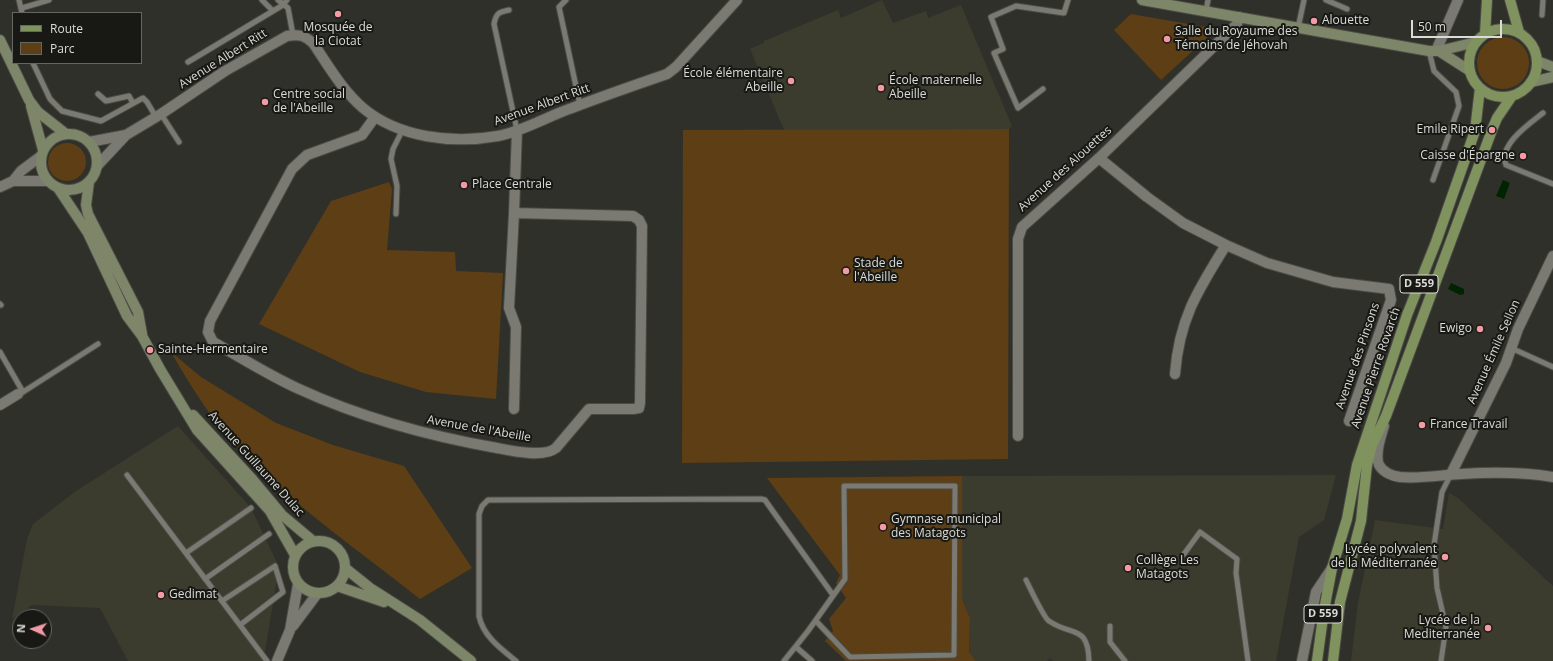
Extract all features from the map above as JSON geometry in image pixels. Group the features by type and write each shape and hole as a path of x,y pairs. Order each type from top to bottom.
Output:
{"main road":[{"path":"1142,0 1435,51 1470,71"},
{"path":"1485,34 1487,0"},
{"path":"1510,0 1519,32"},
{"path":"1502,28 1519,32 1528,40 1534,50 1537,61 1531,82 1526,88 1512,96 1495,96 1480,88 1472,77 1469,61 1476,42 1485,34 1502,28"},
{"path":"0,40 29,100 42,153 41,169 48,181 58,188 80,188 89,182 97,166 96,157 89,142 78,135 66,134 52,139 42,153"},
{"path":"1435,51 1476,42"},
{"path":"1537,61 1553,67"},
{"path":"1531,82 1553,77"},
{"name":"Avenue Pierre Rovarch","path":"1317,661 1324,610 1332,568 1346,519 1357,465 1377,402 1475,130 1480,88"},
{"name":"Avenue Pierre Rovarch","path":"1332,661 1340,602 1361,521 1367,465 1372,446 1386,416 1492,130 1497,118 1512,96"},
{"path":"29,100 42,116 66,134"},
{"name":"Avenue Guillaume Dulac","path":"89,182 86,205 88,214 138,312 142,336"},
{"name":"Avenue Guillaume Dulac","path":"58,188 88,233 127,316 142,336 160,369 198,430 270,511 295,555"},
{"name":"Avenue Guillaume Dulac","path":"181,403 252,479 282,515 313,541"},
{"path":"313,541 325,541 336,546 343,556 345,568 343,578 337,586 331,590 317,594 304,589 298,584 292,570 295,555 305,544 313,541"},
{"path":"345,568 370,588 420,620 470,661"},
{"path":"337,586 399,607"}],"street":[{"name":"Avenue Albert Ritt","path":"97,166 126,135 225,71 281,38 293,35 306,37 313,43 352,98 375,117 402,131 412,134 471,138 499,136 667,74 676,67 737,0"},
{"path":"1435,51 1458,0"},
{"name":"Avenue des Alouettes","path":"1018,436 1018,239 1022,227 1099,158 1237,24 1238,17"},
{"name":"Avenue de l'Abeille","path":"375,117 362,135 307,155 292,169 210,321 208,332 213,342 298,389 372,418 445,439 508,450 551,452 589,409 639,408 641,390 642,226 639,220 633,216 514,213"},
{"path":"514,409 516,327 509,308 517,130"},
{"name":"Avenue Albert Ritt","path":"89,142 126,135"},
{"path":"13,181 21,171 42,153"},
{"name":"Avenue des Pinsons","path":"1099,158 1147,197 1183,223 1226,245 1267,262 1334,282 1389,289 1391,300 1349,420"},
{"path":"0,187 13,181 48,181"},
{"path":"1175,374 1177,351 1186,315 1202,284 1226,245"},
{"name":"Avenue Émile Sellon","path":"1451,474 1506,363 1511,348 1553,256"},
{"path":"0,405 21,393"},
{"path":"1386,416 1378,458 1379,464 1384,470 1400,477 1443,477 1451,474 1534,474 1553,476"},
{"path":"1302,661 1316,592 1332,568"},
{"path":"277,661 290,630 298,584"},
{"path":"290,630 317,594"}],"lane":[{"path":"19,0 22,11 40,2 49,0"},
{"path":"262,0 273,11"},
{"path":"278,0 288,8 293,35"},
{"path":"188,62 283,5 287,0"},
{"path":"566,0 559,7 580,105"},
{"path":"1043,89 1018,108 994,53 1003,49 991,17 1016,6 1064,13 1068,0"},
{"path":"1206,11 1208,0"},
{"path":"1298,28 1304,0"},
{"path":"1326,0 1347,9"},
{"path":"1542,15 1543,0"},
{"path":"509,10 498,13 495,16 494,24 517,130"},
{"path":"1432,180 1459,106 1456,92 1434,71 1435,51"},
{"path":"33,64 50,99 62,111 101,121 143,98 159,115 179,142"},
{"path":"98,94 106,101 129,96 133,103"},
{"path":"1543,113 1517,135 1505,152 1504,160 1506,165 1553,184"},
{"path":"396,214 397,186 391,159 393,149 402,131"},
{"path":"0,352 21,393 98,344"},
{"path":"1511,348 1553,367"},
{"path":"1441,661 1446,628 1437,588 1434,545 1442,492 1451,474"},
{"path":"127,475 267,661"},
{"path":"784,661 816,621 845,579 844,486 955,486 954,654 850,657 816,621"},
{"path":"516,661 496,646 480,621 479,616 479,514 482,506 488,500 765,500 833,595"},
{"path":"186,553 251,508"},
{"path":"1184,554 1200,532 1237,559 1236,573 1248,661"},
{"path":"205,579 269,534"},
{"path":"222,601 275,566 283,592 240,625"},
{"path":"1026,580 1048,621 1082,635 1089,646 1089,661"},
{"path":"1110,626 1110,642 1125,661"},
{"path":"796,647 812,661"}],"shaded area":[{"name":"École maternelle Abeille","path":"882,0 893,23 926,11 928,18 961,5 1012,126 1009,129 784,130 750,49 764,43 764,41 838,10 841,18"},
{"path":"1503,180 1510,183 1504,199 1496,196"},
{"path":"1451,283 1464,289 1464,294 1460,295 1448,289"},
{"path":"178,426 251,508 279,567 264,657 262,661 128,661 100,608 32,605 26,609 14,609 27,539 33,524 76,491"},
{"name":"Collège Les Matagots","path":"1336,475 1324,520 1299,537 1276,661 1053,661 1050,658 1047,661 976,661 969,653 970,618 962,599 962,476"},
{"name":"Lycée polyvalent de la Méditerranée","path":"1449,493 1458,498 1553,586 1553,661 1351,661 1358,603 1375,520 1443,529"}],"green space":[{"path":"1131,14 1206,27 1210,35 1161,80 1114,30"},
{"path":"1503,37 1513,39 1521,45 1527,53 1529,63 1527,73 1521,81 1513,87 1503,89 1493,87 1485,81 1479,73 1477,63 1479,53 1485,45 1493,39"},
{"name":"Stade de l'Abeille","path":"1009,129 1008,459 682,463 683,130"},
{"path":"63,143 71,143 81,148 85,155 85,169 81,176 71,181 63,181 53,176 51,173 48,166 48,158 53,148 56,146"},
{"path":"389,182 392,189 387,250 455,252 456,271 503,273 496,399 426,392 360,372 259,324 331,201"},
{"path":"171,352 201,377 276,423 333,445 404,466 472,568 420,599 300,505 254,464 224,432 192,387"},
{"name":"Gymnase municipal des Matagots","path":"962,476 962,599 970,618 969,652 976,661 846,661 825,641 833,631 829,619 846,598 836,583 840,575 767,478"}],"place":[{"name":"Mosquée de la Ciotat","path":"338,14"},
{"name":"Alouette","path":"1314,21"},
{"name":"Salle du Royaume des Témoins de Jéhovah","path":"1167,39"},
{"name":"École élémentaire Abeille","path":"791,81"},
{"name":"École maternelle Abeille","path":"881,88"},
{"name":"Centre social de l'Abeille","path":"265,102"},
{"name":"Emile Ripert","path":"1492,130"},
{"name":"Caisse d'Épargne","path":"1523,156"},
{"name":"Place Centrale","path":"464,185"},
{"name":"Stade de l'Abeille","path":"846,271"},
{"name":"Ewigo","path":"1480,329"},
{"name":"Sainte-Hermentaire","path":"150,350"},
{"name":"France Travail","path":"1422,425"},
{"name":"Gymnase municipal des Matagots","path":"883,527"},
{"name":"Lycée polyvalent de la Méditerranée","path":"1445,557"},
{"name":"Collège Les Matagots","path":"1128,568"},
{"name":"Gedimat","path":"161,595"},
{"name":"Lycée de la Mediterranée","path":"1488,628"}]}
